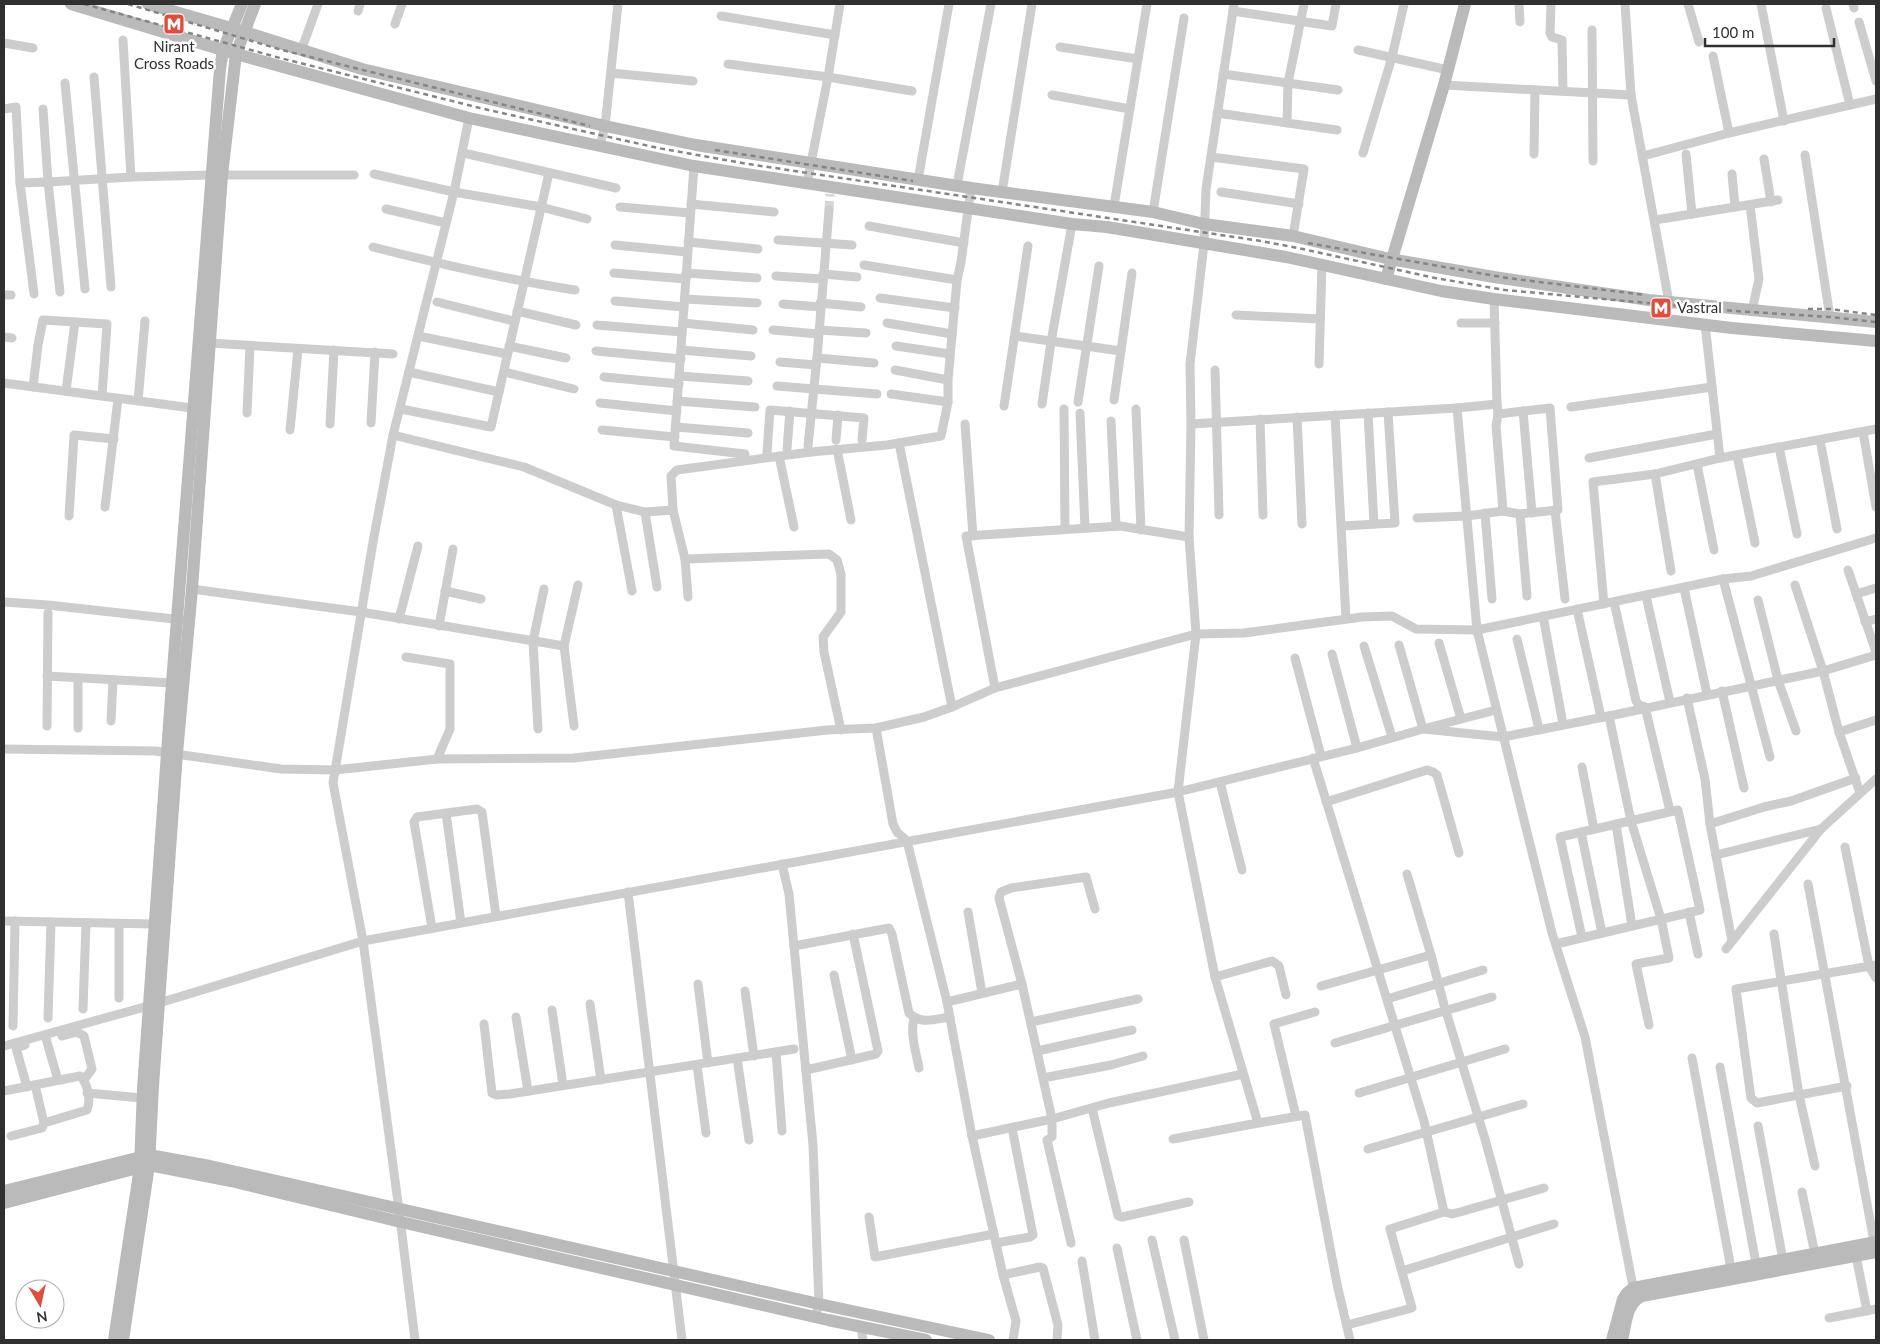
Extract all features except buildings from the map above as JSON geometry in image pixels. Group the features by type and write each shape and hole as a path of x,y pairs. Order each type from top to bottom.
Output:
{"street":[{"path":"71,4 236,54 469,118 694,166 807,183 831,190 1107,228 1204,244 1322,264 1441,291 1494,299 1665,320 1876,341"},
{"path":"148,4 239,30 300,51 362,69 605,126 696,145 971,188 1153,212 1204,224 1293,236 1390,259 1494,278 1669,302 1876,322"},
{"path":"123,1340 144,1161 172,752 217,175 242,4"},
{"path":"114,1340 144,1161 142,1098 154,1004 155,924 172,752 172,683 183,620 192,589 198,409 209,343 220,69 223,50 256,4"},
{"path":"300,51 318,4"},
{"path":"395,24 402,4"},
{"path":"600,146 605,126 618,4"},
{"path":"807,183 840,4"},
{"path":"918,180 949,4"},
{"path":"957,185 991,4"},
{"path":"1002,192 1032,4"},
{"path":"1114,206 1147,4"},
{"path":"1287,123 1288,83 1304,4"},
{"path":"1258,1124 1216,977 1178,792 1196,634 1190,537 1190,364 1204,244 1204,224 1211,156 1233,7 1332,26 1336,4"},
{"path":"1363,152 1392,58 1404,4"},
{"path":"1386,279 1390,259 1444,85 1465,4"},
{"path":"1519,4 1520,22"},
{"path":"1551,4 1550,33 1552,37 1562,40 1563,91"},
{"path":"1625,4 1631,95 1669,302 1665,320"},
{"path":"1688,4 1699,42"},
{"path":"1761,4 1784,121"},
{"path":"1826,8 1850,105"},
{"path":"721,16 835,35"},
{"path":"1153,212 1184,18"},
{"path":"1859,22 1876,81"},
{"path":"1592,30 1593,161"},
{"path":"122,40 131,177"},
{"path":"4,43 33,48"},
{"path":"1060,47 1138,59"},
{"path":"1358,50 1448,70"},
{"path":"1712,56 1729,132"},
{"path":"728,64 828,77 912,91"},
{"path":"611,73 693,81"},
{"path":"1223,74 1338,90"},
{"path":"94,77 111,287"},
{"path":"65,83 85,289"},
{"path":"1444,85 1631,95"},
{"path":"1534,154 1535,90"},
{"path":"1052,95 1130,109"},
{"path":"1643,156 1729,132 1876,99"},
{"path":"4,109 16,107 20,183 34,294"},
{"path":"43,109 48,182 60,292"},
{"path":"1217,112 1337,130"},
{"path":"415,1340 363,941 333,783 361,612 394,435 454,192 469,118"},
{"path":"468,154 616,188"},
{"path":"1686,154 1692,214"},
{"path":"1804,155 1830,317"},
{"path":"1211,156 1304,169 1293,236"},
{"path":"1655,220 1775,201 1764,159"},
{"path":"694,166 674,446 745,454"},
{"path":"401,409 491,427 549,173"},
{"path":"374,174 454,192 541,207 587,219"},
{"path":"1732,174 1736,207"},
{"path":"20,183 131,177 354,175"},
{"path":"688,597 685,559 673,510 671,476 676,470 779,456 899,443 941,436 948,402 948,380 957,280 971,188"},
{"path":"1221,192 1299,204"},
{"path":"1750,205 1759,279 1753,306"},
{"path":"620,207 774,212"},
{"path":"386,208 446,223"},
{"path":"808,446 829,210"},
{"path":"1042,404 1072,224"},
{"path":"869,226 964,243"},
{"path":"778,240 852,245"},
{"path":"688,242 758,249"},
{"path":"615,245 687,252"},
{"path":"1004,406 1028,246"},
{"path":"373,247 523,282 575,290"},
{"path":"1318,364 1322,264"},
{"path":"864,265 957,280"},
{"path":"1078,402 1099,266"},
{"path":"614,273 757,278"},
{"path":"1114,400 1132,273"},
{"path":"776,276 857,277"},
{"path":"880,298 955,308"},
{"path":"1494,299 1498,414 1496,426 1503,511"},
{"path":"615,301 757,303"},
{"path":"437,302 514,321"},
{"path":"782,304 861,307"},
{"path":"517,311 576,325"},
{"path":"1236,315 1320,319"},
{"path":"33,387 43,320 107,324 102,396"},
{"path":"138,402 145,321"},
{"path":"66,391 75,322"},
{"path":"1461,323 1495,322"},
{"path":"887,323 952,334"},
{"path":"1705,324 1720,458"},
{"path":"597,325 753,330"},
{"path":"773,330 866,333"},
{"path":"418,336 566,358"},
{"path":"1014,336 1121,351"},
{"path":"209,343 393,354"},
{"path":"247,413 250,346"},
{"path":"896,346 950,354"},
{"path":"290,430 298,349"},
{"path":"330,424 334,350"},
{"path":"596,351 751,356"},
{"path":"371,422 375,352"},
{"path":"780,362 874,363"},
{"path":"895,370 948,380"},
{"path":"1216,370 1219,515"},
{"path":"409,372 499,392"},
{"path":"504,372 574,389"},
{"path":"604,377 748,381"},
{"path":"4,383 198,409"},
{"path":"777,386 877,394"},
{"path":"1571,407 1712,387"},
{"path":"891,394 948,402"},
{"path":"105,507 118,399"},
{"path":"677,401 755,407"},
{"path":"600,403 677,411"},
{"path":"1191,424 1497,404"},
{"path":"1457,408 1477,630 1556,944 1585,1037 1634,1294 1622,1340"},
{"path":"1498,414 1550,408 1558,510 1556,510 1565,599"},
{"path":"1064,409 1064,528"},
{"path":"1136,409 1141,530"},
{"path":"767,453 770,410 864,418 862,440"},
{"path":"787,449 790,411"},
{"path":"1523,411 1532,513"},
{"path":"1342,526 1395,523 1388,412"},
{"path":"1080,413 1085,528"},
{"path":"1368,413 1374,524"},
{"path":"836,440 838,415"},
{"path":"1335,415 1346,619"},
{"path":"1298,417 1302,524"},
{"path":"1260,420 1263,515"},
{"path":"1111,421 1116,526"},
{"path":"965,424 973,536"},
{"path":"676,427 748,433"},
{"path":"1604,604 1593,482 1655,474 1720,458 1876,429"},
{"path":"602,430 675,437"},
{"path":"1863,432 1876,508"},
{"path":"1589,458 1717,434"},
{"path":"68,516 74,435 114,439"},
{"path":"394,435 524,467 616,505 645,512 673,510"},
{"path":"1820,440 1837,529"},
{"path":"899,443 952,707"},
{"path":"1779,447 1797,534"},
{"path":"837,449 851,520"},
{"path":"1738,455 1755,543"},
{"path":"779,456 794,527"},
{"path":"1697,464 1714,550"},
{"path":"1655,474 1671,571"},
{"path":"616,505 632,591"},
{"path":"1418,518 1467,516 1503,511 1520,514 1556,510"},
{"path":"645,512 657,587"},
{"path":"1485,514 1492,598"},
{"path":"1520,514 1527,596"},
{"path":"995,688 966,536 1116,526 1190,537"},
{"path":"4,749 172,752 281,769 335,770 437,759 574,758 876,728 924,717 995,688 1196,634 1244,633 1346,619 1392,616 1416,629 1477,630 1723,579 1751,576 1876,538"},
{"path":"399,618 418,546"},
{"path":"439,626 453,549"},
{"path":"685,559 829,554 837,560 841,574 841,612 823,637 824,652 841,730"},
{"path":"1423,728 1503,737 1823,671 1876,653 1848,570"},
{"path":"1723,579 1770,757"},
{"path":"574,726 564,646 578,585"},
{"path":"1795,585 1823,671 1839,732 1860,793"},
{"path":"1684,588 1707,694"},
{"path":"1856,594 1876,588"},
{"path":"192,589 361,612 564,646"},
{"path":"538,729 533,641 544,589"},
{"path":"446,592 481,599"},
{"path":"1646,596 1670,702"},
{"path":"1758,600 1778,680 1796,732"},
{"path":"4,602 183,620"},
{"path":"1614,602 1636,702 1646,707"},
{"path":"1576,609 1631,821 1661,919 1669,958 1636,964 1650,1025"},
{"path":"47,726 48,613"},
{"path":"1543,616 1563,724"},
{"path":"1865,622 1876,619"},
{"path":"1517,639 1539,729"},
{"path":"1439,644 1461,719"},
{"path":"1399,645 1423,728"},
{"path":"1364,646 1392,737"},
{"path":"1332,654 1357,748"},
{"path":"406,657 450,664 450,729 437,759"},
{"path":"1295,658 1326,802 1426,1133 1444,1212"},
{"path":"47,676 172,683"},
{"path":"78,678 78,728"},
{"path":"112,721 113,680"},
{"path":"1722,691 1744,788"},
{"path":"1687,698 1704,779 1710,824 1732,941"},
{"path":"1646,707 1670,811"},
{"path":"4,1051 363,941 1178,792 1357,748 1423,728 1496,710"},
{"path":"1839,732 1876,720"},
{"path":"876,728 893,824 897,832 907,841 947,1002 972,1136 1003,1275 1016,1321 1013,1340"},
{"path":"1582,767 1594,829"},
{"path":"1326,802 1427,770 1433,772 1437,775 1459,853"},
{"path":"1710,824 1764,807 1791,801 1856,778"},
{"path":"1726,949 1821,829 1876,779"},
{"path":"1220,782 1242,870"},
{"path":"432,928 414,822 417,817 477,809 482,812 496,916"},
{"path":"1556,944 1700,910 1678,810 1560,837 1582,937"},
{"path":"446,813 461,923"},
{"path":"1616,824 1632,926"},
{"path":"1716,855 1821,829"},
{"path":"1581,832 1602,933"},
{"path":"1845,847 1876,978"},
{"path":"782,864 789,894 813,1145 819,1304 815,1317"},
{"path":"1407,874 1519,1264"},
{"path":"1071,1243 1047,1140 1052,1137 1052,1119 1022,984 999,898 1001,892 1011,888 1086,877 1095,909"},
{"path":"1808,884 1876,1247"},
{"path":"628,892 682,1340"},
{"path":"968,912 982,993"},
{"path":"1690,912 1698,954"},
{"path":"4,921 155,924"},
{"path":"13,1026 15,921"},
{"path":"48,1018 51,922"},
{"path":"83,1009 86,923"},
{"path":"119,924 119,998"},
{"path":"794,946 889,928 892,934 909,1013 914,1018 924,1022 950,1017"},
{"path":"806,1070 876,1054 878,1051 853,934"},
{"path":"1774,934 1798,1095 1815,1166"},
{"path":"1321,986 1431,954"},
{"path":"1216,977 1272,962 1279,966 1286,995"},
{"path":"1847,1086 1757,1103 1752,1098 1736,989 1873,965"},
{"path":"1387,999 1483,970"},
{"path":"834,975 852,1060"},
{"path":"698,984 708,1063"},
{"path":"947,1002 1022,984"},
{"path":"745,991 754,1056"},
{"path":"1335,1043 1492,997"},
{"path":"1031,1022 1138,999"},
{"path":"590,1004 601,1080"},
{"path":"552,1010 563,1085"},
{"path":"1296,1116 1274,1024 1314,1012"},
{"path":"516,1017 528,1091"},
{"path":"914,1018 912,1025 913,1036 919,1068"},
{"path":"484,1024 492,1093 496,1095 649,1073 794,1049"},
{"path":"1037,1050 1132,1030"},
{"path":"4,1046 77,1032 84,1036 92,1068 84,1080"},
{"path":"46,1038 58,1080"},
{"path":"11,1136 42,1128 44,1122 16,1048"},
{"path":"1359,1093 1505,1050"},
{"path":"776,1052 782,1131"},
{"path":"1043,1078 1111,1065 1143,1056"},
{"path":"737,1058 749,1140"},
{"path":"1692,1058 1732,1274"},
{"path":"697,1065 706,1133"},
{"path":"1720,1067 1757,1269"},
{"path":"972,1136 1052,1119 1109,1103 1243,1074"},
{"path":"4,1091 80,1076 84,1080 90,1104 87,1110 44,1122"},
{"path":"87,1093 142,1098"},
{"path":"1368,1149 1523,1104"},
{"path":"1092,1108 1118,1216 1122,1218 1189,1202"},
{"path":"1173,1139 1305,1115 1350,1340"},
{"path":"1758,1126 1783,1260"},
{"path":"870,1217 875,1257 995,1238 1030,1237 1034,1235 1012,1128"},
{"path":"4,1203 144,1161"},
{"path":"4,1191 144,1161 210,1166 400,1216 676,1278 819,1304 989,1340"},
{"path":"1347,1325 1412,1308 1390,1229 1444,1212 1452,1214 1544,1188"},
{"path":"1802,1192 1815,1254"},
{"path":"1402,1271 1554,1224"},
{"path":"1152,1240 1175,1340"},
{"path":"1184,1240 1204,1340"},
{"path":"1612,1340 1623,1298 1627,1293 1642,1296 1757,1269 1856,1256 1876,1247"},
{"path":"1757,1269 1783,1260 1815,1254 1876,1247"},
{"path":"1117,1248 1136,1340"},
{"path":"1829,1318 1872,1310 1856,1256"},
{"path":"1082,1260 1096,1340"},
{"path":"1003,1275 1040,1267 1043,1268 1058,1325 1057,1340"},
{"path":"676,1278 815,1317 926,1340"},
{"path":"861,1327 863,1340"}],"tunnel":[{"path":"829,210 830,194"}],"railway":[{"path":"84,4 280,58 484,109 658,148 748,164 1261,241 1435,278 1505,290 1876,322"},
{"path":"128,4 282,50 590,126"},
{"path":"715,150 913,181"},
{"path":"1308,243 1507,278 1646,295"},
{"path":"1808,309 1830,309 1876,315"}],"place":[{"name":"Nirant Cross Roads","path":"174,24"},
{"name":"Vastral","path":"1661,308"}]}
